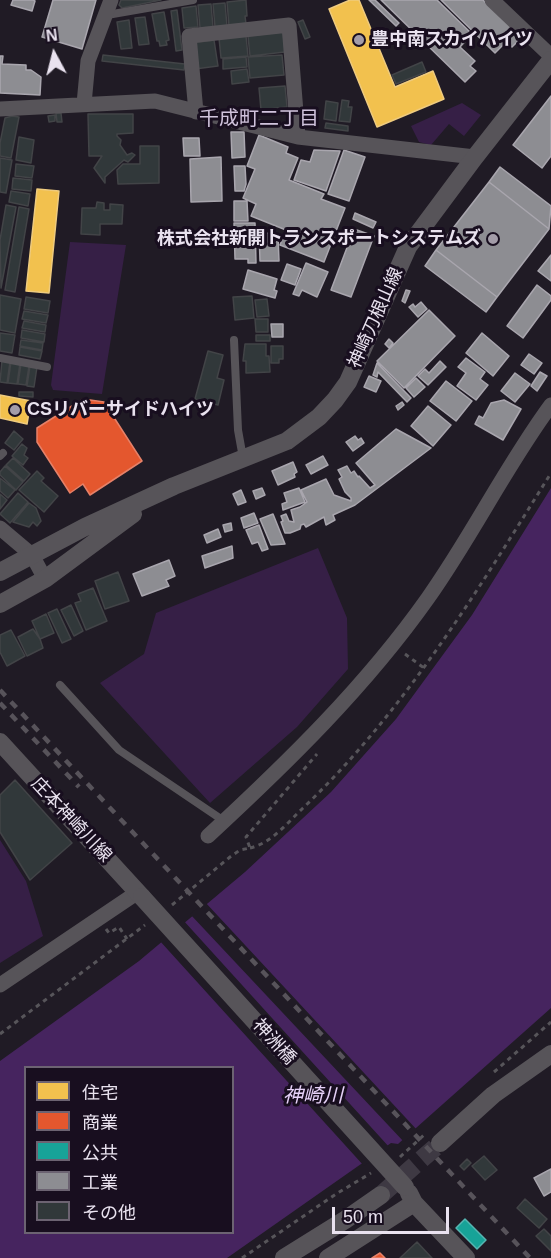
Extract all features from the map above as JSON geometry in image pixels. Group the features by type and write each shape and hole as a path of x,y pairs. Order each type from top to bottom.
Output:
{"street":[{"path":"84,104 88,62 111,0"},
{"path":"492,0 551,58"},
{"path":"196,112 189,36 289,25 298,137"},
{"name":"神崎刀根山線","path":"0,572 85,527 174,486 287,441 319,417 348,382 408,247 551,58"},
{"path":"0,109 155,101 298,137 475,157"},
{"path":"208,836 299,750 362,683 429,597 551,405"},
{"name":"神崎刀根山線","path":"0,604 45,579 97,539 174,486"},
{"path":"0,528 32,555 45,579"},
{"name":"庄本神崎川線","path":"0,742 140,895"},
{"path":"0,985 140,895"},
{"name":"神洲橋","path":"140,895 405,1186 414,1203 466,1258"},
{"path":"440,1143 493,1095 551,1054"},
{"path":"285,1258 381,1195"},
{"path":"328,1258 414,1203"}],"lane":[{"path":"105,15 193,0"},
{"path":"234,340 237,430 243,458"},
{"path":"0,358 47,367"},
{"path":"60,685 119,750 224,821"}],"path":[{"path":"169,907 240,850 261,845 271,838 314,797 383,720 424,668 551,473"},
{"path":"406,654 424,668"},
{"path":"250,848 246,837 319,752"},
{"path":"0,1034 152,920"},
{"path":"105,928 109,933 119,927 127,939"},
{"path":"242,1258 368,1175"}],"shaded area":[{"path":"462,103 481,115 464,136 449,124 431,145 419,142 411,126"},
{"path":"70,242 126,245 102,394 53,390 51,385"},
{"path":"318,548 347,618 348,669 297,727 210,803 100,683 144,654 156,613"},
{"path":"0,840 26,881 43,936 0,963"}],"water":[{"name":"神崎川","path":"551,488 551,1008 398,1144 391,1143 227,1258 0,1258 0,1061 139,961 245,872 331,792 396,719 472,615"}],"pier":[{"path":"205,902 418,1131 404,1142 190,914"},
{"path":"183,920 390,1148 364,1166 159,940"}],"building: 住宅":[{"name":"豊中南スカイハイツ","path":"350,0 359,0 395,87 433,71 444,99 377,127 329,9"},
{"path":"37,189 59,191 49,293 26,291"},
{"name":"CSリバーサイドハイツ","path":"0,395 31,401 27,424 0,418"}],"building: 商業":[{"path":"83,399 104,402 142,461 90,495 83,484 70,493 37,442 37,428"},
{"path":"380,1253 385,1258 372,1258"}],"building: 公共":[{"path":"465,1219 486,1240 477,1249 456,1228"}],"building: 工業":[{"path":"13,0 35,1 32,11 11,5"},
{"path":"53,0 96,0 82,49 42,37"},
{"path":"369,0 375,0 399,23 396,26"},
{"path":"381,0 437,0 472,34 460,47 475,61 470,66 476,71 465,82"},
{"path":"441,0 483,0 522,37 512,47 506,42 495,53"},
{"path":"0,56 3,56 2,64 26,65 26,70 31,70 41,77 40,95 0,93"},
{"path":"551,96 551,156 542,168 513,145"},
{"path":"231,132 244,132 245,157 232,158"},
{"path":"259,135 288,147 286,153 298,158 289,180 324,194 321,199 345,208 324,262 280,245 286,230 251,216 256,204 243,198 255,169 247,166"},
{"path":"183,138 199,138 200,156 184,156"},
{"path":"314,150 340,151 326,191 294,180 301,160 310,162"},
{"path":"344,150 365,157 349,201 328,194"},
{"path":"221,157 222,201 191,202 190,159"},
{"path":"234,166 245,166 244,191 235,191"},
{"path":"500,167 551,206 549,229 489,182"},
{"name":"株式会社新開トランスポートシステムズ","path":"489,182 549,229 497,297 436,250"},
{"path":"234,201 247,201 248,221 234,221"},
{"path":"355,213 376,222 373,228 353,219"},
{"path":"234,223 255,223 256,263 248,263 248,259 235,259"},
{"path":"354,229 374,236 351,297 331,290"},
{"path":"259,231 278,236 279,261 260,261"},
{"path":"436,250 497,297 486,312 425,266"},
{"path":"551,255 551,281 538,271"},
{"path":"306,263 328,272 317,297 302,290 299,296 293,294"},
{"path":"287,264 301,269 295,285 281,280"},
{"path":"248,270 277,279 274,290 277,291 275,298 243,289"},
{"path":"537,285 551,296 551,300 523,338 507,326"},
{"path":"406,290 410,291 405,303 402,301"},
{"path":"421,302 427,309 418,317 409,307 413,304 415,307"},
{"path":"429,310 455,336 404,388 377,361"},
{"path":"271,324 283,324 283,337 272,337"},
{"path":"482,333 509,356 493,376 466,353"},
{"path":"389,339 393,343 389,348 385,344"},
{"path":"529,354 542,363 534,374 521,365"},
{"path":"466,358 485,372 480,379 488,385 476,400 457,386 466,373 458,367"},
{"path":"440,361 446,367 428,385 418,376 425,369 429,373"},
{"path":"377,363 411,398 407,402 378,372 377,377 373,375"},
{"path":"540,372 547,376 537,391 531,386"},
{"path":"515,373 530,384 515,402 501,391"},
{"path":"369,376 381,381 376,392 364,387"},
{"path":"416,378 425,387 414,397 406,388"},
{"path":"446,381 472,401 456,421 430,401"},
{"path":"504,400 521,409 503,440 475,424 479,416 483,418 491,403"},
{"path":"402,402 404,405 398,410 396,406"},
{"path":"428,406 451,425 433,446 411,426"},
{"path":"396,429 431,448 355,505 333,515 335,520 326,525 324,517 306,527 304,524 300,529 285,533 281,516 286,514 289,521 294,522 291,510 307,502 301,490 326,479 334,495 351,501 339,479 342,477 338,470 347,466 351,473 354,471 370,488 375,485 356,463"},
{"path":"355,436 358,440 361,438 364,443 353,451 346,442"},
{"path":"323,456 328,465 311,474 306,465"},
{"path":"293,462 297,472 294,474 295,477 278,485 272,471"},
{"path":"262,488 265,495 256,499 253,491"},
{"path":"299,488 305,502 283,510 282,504 287,502 284,493"},
{"path":"241,490 246,502 238,505 233,494"},
{"path":"254,513 258,523 244,528 241,518"},
{"path":"273,514 285,544 271,545 260,519"},
{"path":"231,523 232,530 225,532 223,525"},
{"path":"259,525 268,549 262,551 258,542 252,544 246,530"},
{"path":"218,529 221,537 207,543 204,535"},
{"path":"232,546 233,558 205,568 202,556"},
{"path":"169,560 175,576 166,580 169,586 142,596 133,574"},
{"path":"551,1169 551,1192 544,1196 534,1178"}],"building: その他":[{"path":"121,0 161,0 122,8 119,5"},
{"path":"246,0 246,24 229,26 227,2"},
{"path":"225,3 227,26 215,27 213,4"},
{"path":"211,4 213,27 200,28 198,5"},
{"path":"196,6 198,27 184,28 182,8"},
{"path":"177,10 182,50 176,51 171,11"},
{"path":"164,12 169,40 166,41 167,45 160,46 152,14"},
{"path":"145,17 149,44 139,45 135,18"},
{"path":"129,20 132,48 121,49 117,22"},
{"path":"303,20 310,37 305,39 298,22"},
{"path":"283,32 285,52 250,56 248,36"},
{"path":"246,36 248,56 221,58 219,38"},
{"path":"214,40 218,66 195,69 192,43"},
{"path":"103,55 185,64 184,70 102,61"},
{"path":"282,55 284,75 250,78 248,57"},
{"path":"246,57 247,67 223,69 223,59"},
{"path":"422,62 426,72 396,84 392,75"},
{"path":"247,69 249,82 232,84 231,71"},
{"path":"285,86 287,107 261,110 259,88"},
{"path":"342,100 349,101 348,107 352,107 350,122 339,121"},
{"path":"326,101 338,103 336,121 324,119"},
{"path":"56,113 61,113 62,122 57,122"},
{"path":"88,114 133,114 133,133 117,134 117,136 127,155 132,153 135,155 128,162 124,160 105,177 105,183 94,168 102,156 89,156"},
{"path":"55,115 55,121 49,122 48,116"},
{"path":"19,117 11,158 0,156 0,143 5,118"},
{"path":"326,123 348,126 348,131 325,128"},
{"path":"19,137 34,140 31,163 16,160"},
{"path":"140,146 159,146 159,183 118,184 117,170 123,164 140,164"},
{"path":"0,158 12,160 6,193 0,192"},
{"path":"16,164 34,166 32,178 15,176"},
{"path":"13,178 32,180 31,191 12,189"},
{"path":"11,191 30,194 28,206 9,202"},
{"path":"97,202 104,203 104,210 110,210 110,204 123,205 122,224 100,224 100,235 81,234 82,208 96,208"},
{"path":"6,205 16,207 1,288 0,240"},
{"path":"19,207 29,209 15,292 5,290"},
{"path":"0,295 21,299 15,333 0,330"},
{"path":"252,296 254,318 235,320 233,297"},
{"path":"26,297 50,301 48,313 24,309"},
{"path":"267,299 269,316 257,317 255,300"},
{"path":"24,311 48,315 46,323 22,319"},
{"path":"255,319 268,319 268,332 256,332"},
{"path":"24,321 46,325 45,332 22,328"},
{"path":"22,330 45,334 44,342 21,338"},
{"path":"0,333 15,335 12,353 0,351"},
{"path":"256,335 270,335 270,341 256,341"},
{"path":"21,340 43,343 42,350 20,346"},
{"path":"245,344 266,344 270,372 246,373 246,361 243,361"},
{"path":"271,346 283,346 283,359 279,359 279,363 271,363"},
{"path":"20,347 42,351 40,359 19,355"},
{"path":"208,351 223,355 217,378 224,380 218,405 195,399"},
{"path":"2,360 10,362 7,383 0,382"},
{"path":"11,362 20,363 17,384 8,383"},
{"path":"21,364 29,366 26,385 18,384"},
{"path":"30,366 37,367 34,387 27,386"},
{"path":"19,392 33,392 33,397 19,396"},
{"path":"14,431 23,439 14,450 5,443"},
{"path":"22,444 27,448 24,455 28,458 23,465 12,456"},
{"path":"13,458 30,474 24,481 6,465"},
{"path":"5,466 23,482 16,490 0,475"},
{"path":"37,471 44,478 41,481 58,496 44,512 19,490"},
{"path":"0,478 15,490 8,498 0,491"},
{"path":"18,493 28,502 10,523 0,514"},
{"path":"0,494 7,500 0,509"},
{"path":"29,503 36,508 41,521 37,526 33,522 29,527 13,522"},
{"path":"118,572 129,601 105,609 95,581"},
{"path":"93,588 107,621 86,630 75,603 81,601 78,594"},
{"path":"71,605 83,631 74,636 61,610"},
{"path":"57,609 71,639 62,643 48,613"},
{"path":"46,614 54,633 40,639 32,621"},
{"path":"33,629 43,648 27,656 18,637"},
{"path":"11,630 25,656 7,666 0,652 0,635"},
{"path":"15,780 72,843 30,880 0,832 0,795"},
{"path":"484,1156 497,1170 485,1180 472,1166"},
{"path":"467,1159 471,1163 464,1170 460,1166"},
{"path":"525,1199 547,1219 539,1228 517,1208"},
{"path":"544,1229 551,1236 551,1251 536,1236"},
{"path":"417,1242 432,1258 400,1258"}],"tunnel":[{"path":"381,1195 440,1143"}],"railway":[{"path":"0,690 530,1258"},
{"path":"0,703 79,787"}],"place":[{"name":"豊中南スカイハイツ","path":"359,40"},
{"name":"株式会社新開トランスポートシステムズ","path":"493,239"},
{"name":"CSリバーサイドハイツ","path":"15,410"}],"district":[{"name":"千成町二丁目","path":"259,119"}]}
